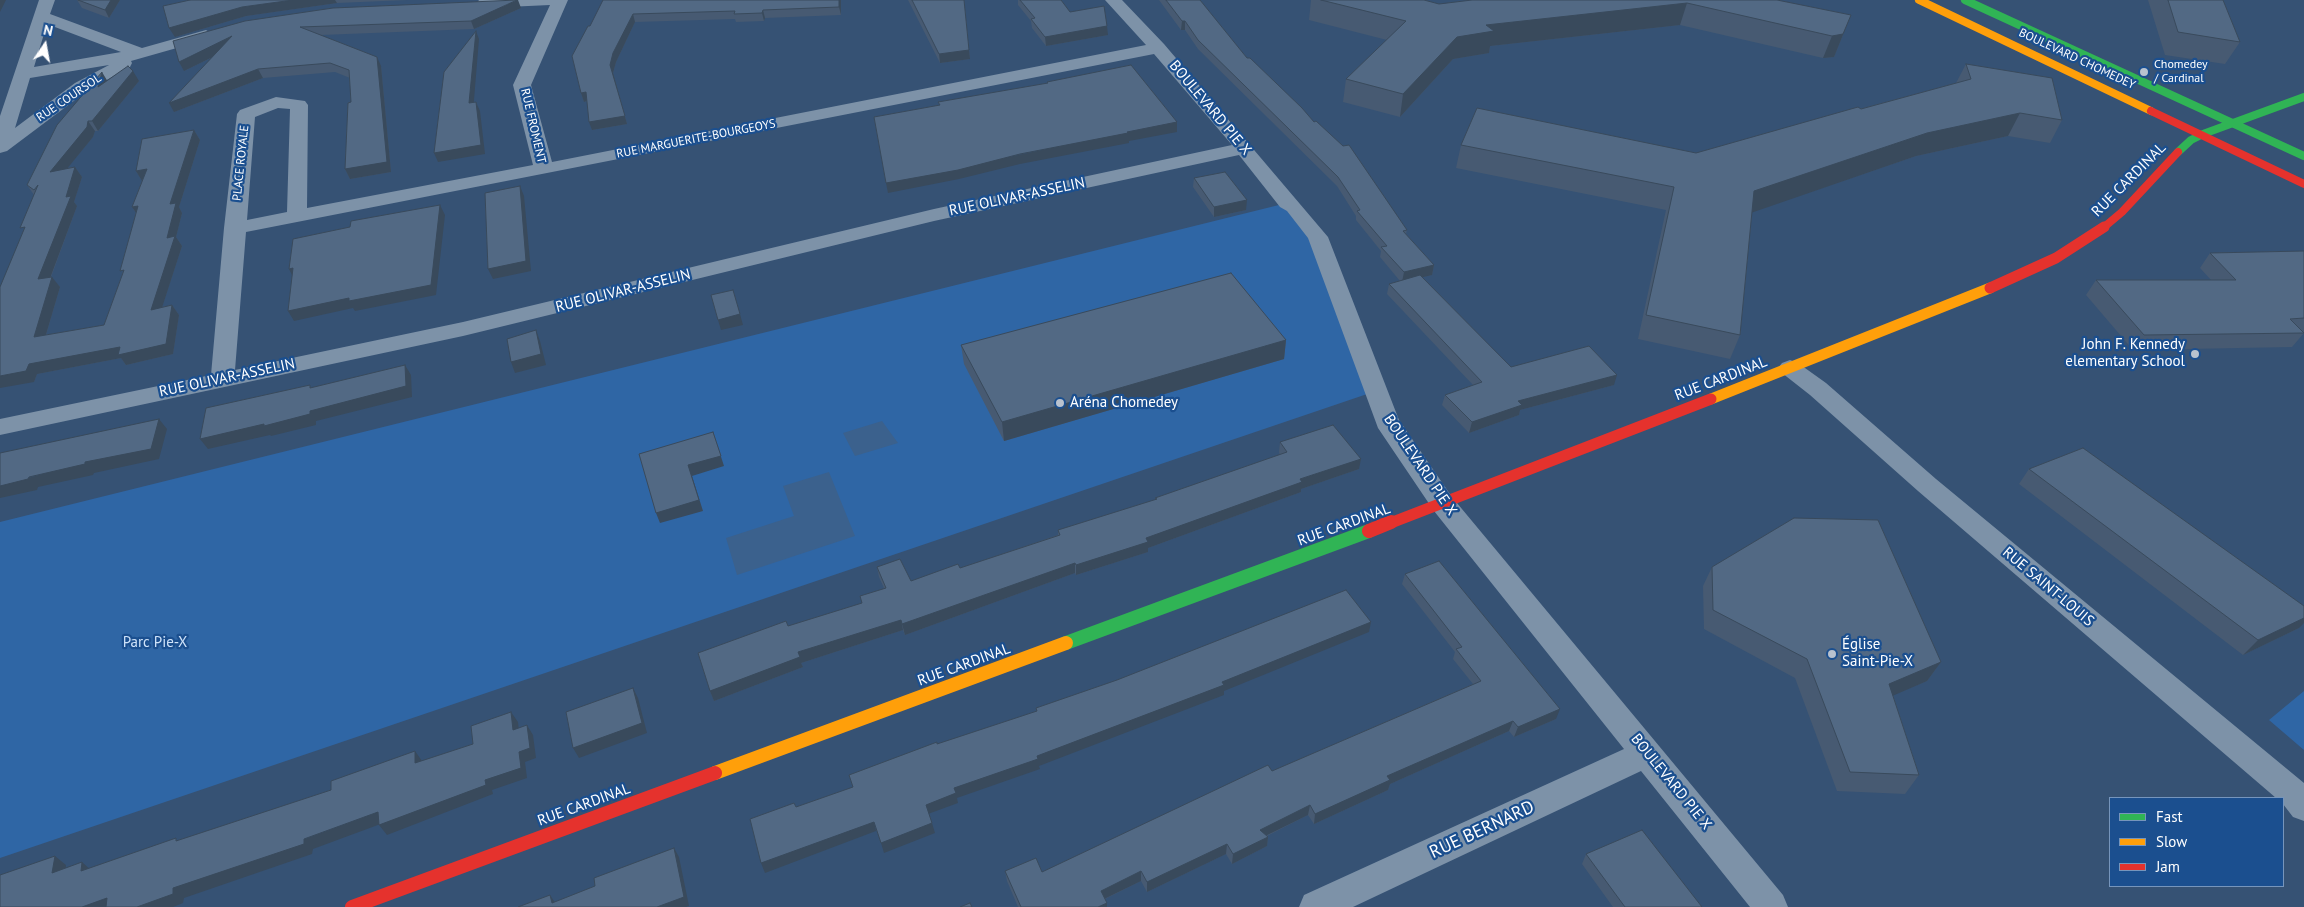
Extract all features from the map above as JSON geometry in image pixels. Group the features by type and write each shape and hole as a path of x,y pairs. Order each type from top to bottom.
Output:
{"street":[{"path":"0,146 41,16 48,0"},
{"path":"466,4 554,0"},
{"name":"RUE FROMENT","path":"544,169 522,85 560,0"},
{"name":"BOULEVARD PIE X","path":"1113,0 1158,48 1244,148 1287,203 1294,207 1318,237 1388,422 1444,504 1771,907"},
{"name":"BOULEVARD CHOMEDEY","path":"1919,0 2203,134 2304,184"},
{"name":"BOULEVARD CHOMEDEY","path":"1965,0 2234,122 2304,156"},
{"path":"41,16 141,54"},
{"name":"RUE COURSOL","path":"23,74 141,54 218,32"},
{"name":"RUE MARGUERITE-BOURGEOYS","path":"234,228 1158,48"},
{"name":"RUE COURSOL","path":"0,146 81,87 141,54"},
{"name":"RUE CARDINAL","path":"352,907 1444,504 1976,295 2071,250 2114,220 2188,143 2203,134 2304,97"},
{"name":"PLACE ROYALE","path":"222,380 234,228 246,114 276,102 299,105 297,217"},
{"name":"RUE OLIVAR-ASSELIN","path":"0,427 473,326 934,215 1244,148"},
{"name":"RUE SAINT-LOUIS","path":"1790,368 1818,389 1927,486 2300,799 2304,806"},
{"name":"RUE BERNARD","path":"1316,907 1647,753"}],"green space":[{"name":"Parc Pie-X","path":"1287,203 1318,237 1376,391 0,858 0,522"},
{"path":"2304,691 2304,750 2269,720"}],"shaded area":[{"path":"882,421 898,443 855,456 843,433"},
{"path":"829,472 855,536 737,575 726,538 794,516 783,486"}],"building":[{"path":"78,0 111,0 105,10"},
{"path":"190,0 293,0 242,7 169,28 163,6"},
{"path":"517,0 471,21 300,27 377,57 387,162 345,169 348,103 351,102 349,70 330,63 258,69 169,103 232,36 179,62 173,41 245,21 333,8"},
{"path":"603,0 839,0 839,7 763,10 762,13 734,14 735,11 633,14 613,53 610,65 625,116 589,122 586,92 581,93 572,56"},
{"path":"912,0 964,0 969,50 939,54"},
{"path":"1020,0 1061,0 1070,12 1104,6 1107,26 1045,37 1031,19 1035,18"},
{"path":"1166,0 1200,0 1247,58 1250,58 1314,122 1316,121 1343,146 1349,145 1407,230 1403,231 1434,265 1404,272 1381,247 1387,246 1357,211 1360,210 1338,177 1198,40 1185,21 1182,21"},
{"path":"1321,0 1424,0 1439,4 1472,0 1777,0 1851,15 1843,34 1832,36 1687,3 1486,25 1494,31 1457,37 1403,94 1346,79 1406,21"},
{"path":"2168,0 2223,0 2240,42 2178,32"},
{"path":"476,31 469,103 476,102 481,145 434,153 444,72"},
{"path":"1966,64 2052,78 2062,120 2020,113 1927,133 1754,191 1740,335 1646,315 1674,187 1461,145 1477,108 1696,153 1858,107 1861,109 1971,79"},
{"path":"1131,65 1177,122 1020,154 958,170 886,183 874,117 940,105 938,102 1048,83"},
{"path":"128,66 133,71 92,121 88,121 87,127 50,172 75,167 66,197 71,196 38,279 52,277 34,337 104,325 124,270 120,271 138,206 132,207 147,169 136,171 142,139 194,130 170,204 176,203 167,238 175,236 151,310 172,305 166,344 118,355 120,347 29,364 26,371 0,376 0,287 25,227 20,228 38,185 34,190 27,185 57,125 102,72 98,87"},
{"path":"1225,172 1247,200 1214,207 1194,178"},
{"path":"520,186 526,261 488,269 485,193"},
{"path":"440,205 431,285 349,301 349,298 288,311 293,268 289,269 293,239 350,227 351,221"},
{"path":"2304,251 2304,318 2290,319 2304,333 2144,335 2096,280 2236,280 2210,253"},
{"name":"Aréna Chomedey","path":"1231,273 1286,340 1002,422 961,345"},
{"path":"1420,275 1511,367 1589,346 1617,375 1518,401 1522,405 1472,422 1445,395 1482,382 1389,284"},
{"path":"733,290 740,314 718,320 711,295"},
{"path":"536,330 541,354 511,362 507,339"},
{"path":"405,365 406,386 310,411 310,414 264,426 264,424 200,439 206,408 310,385 310,388"},
{"path":"159,419 151,449 85,462 85,464 0,486 0,453"},
{"path":"1333,425 1361,459 1300,479 1302,482 1146,538 1148,542 1076,565 1075,563 902,624 901,620 798,652 800,657 710,691 698,653 786,621 788,626 862,603 860,596 886,588 877,567 900,559 911,581 958,564 960,568 1060,535 1058,530 1157,499 1155,498 1287,452 1280,442"},
{"path":"713,432 721,456 688,465 699,500 656,513 639,454"},
{"path":"2083,448 2304,606 2304,618 2258,640 2029,469"},
{"name":"Église Saint-Pie-X","path":"1794,518 1878,520 1941,662 1889,684 1919,775 1850,772 1807,659 1713,610 1712,567"},
{"path":"1439,561 1560,709 1518,727 1513,721 1387,776 1390,780 1315,814 1310,805 1260,830 1268,837 1233,854 1227,844 1147,882 1141,871 1101,891 1107,903 1098,907 1021,907 1005,871 1036,858 1042,872 1268,765 1272,771 1481,681 1456,649 1462,647 1405,574"},
{"path":"1346,590 1371,622 1222,682 1224,685 1037,756 1038,759 954,788 956,793 926,805 932,823 881,843 874,822 761,863 750,819 794,803 796,807 853,787 849,775 937,742 937,744 1037,711 1036,708 1117,680"},
{"path":"633,688 642,723 573,748 566,712"},
{"path":"511,712 513,730 527,725 530,748 519,752 521,768 485,780 486,785 379,825 378,812 304,839 304,844 173,888 173,894 137,907 106,907 107,898 82,907 0,907 0,875 55,856 52,873 82,862 81,871 176,838 176,841 331,790 331,781 415,751 415,763 473,744 471,726"},
{"path":"1642,830 1702,907 1625,907 1586,854"},
{"path":"674,848 684,897 657,907 518,907 550,895 552,903 595,886 594,878"},
{"path":"970,903 972,907 960,907"}],"traffic: fast":[{"path":"1965,0 2304,156"},
{"path":"2178,152 2191,140 2203,134 2304,97"},
{"path":"1066,643 1369,531"}],"traffic: slow":[{"path":"1919,0 2151,111"},
{"path":"1711,399 1990,288"},
{"path":"715,773 1066,643"}],"traffic: jam":[{"path":"2151,111 2304,184"},
{"path":"1990,288 2056,258 2093,236 2122,212 2178,152"},
{"path":"1369,531 1711,399"},
{"path":"352,907 715,773"}],"place":[{"name":"Chomedey / Cardinal","path":"2144,72"},
{"name":"John F. Kennedy elementary School","path":"2195,354"},
{"name":"Aréna Chomedey","path":"1060,403"},
{"name":"Église Saint-Pie-X","path":"1832,654"}]}
